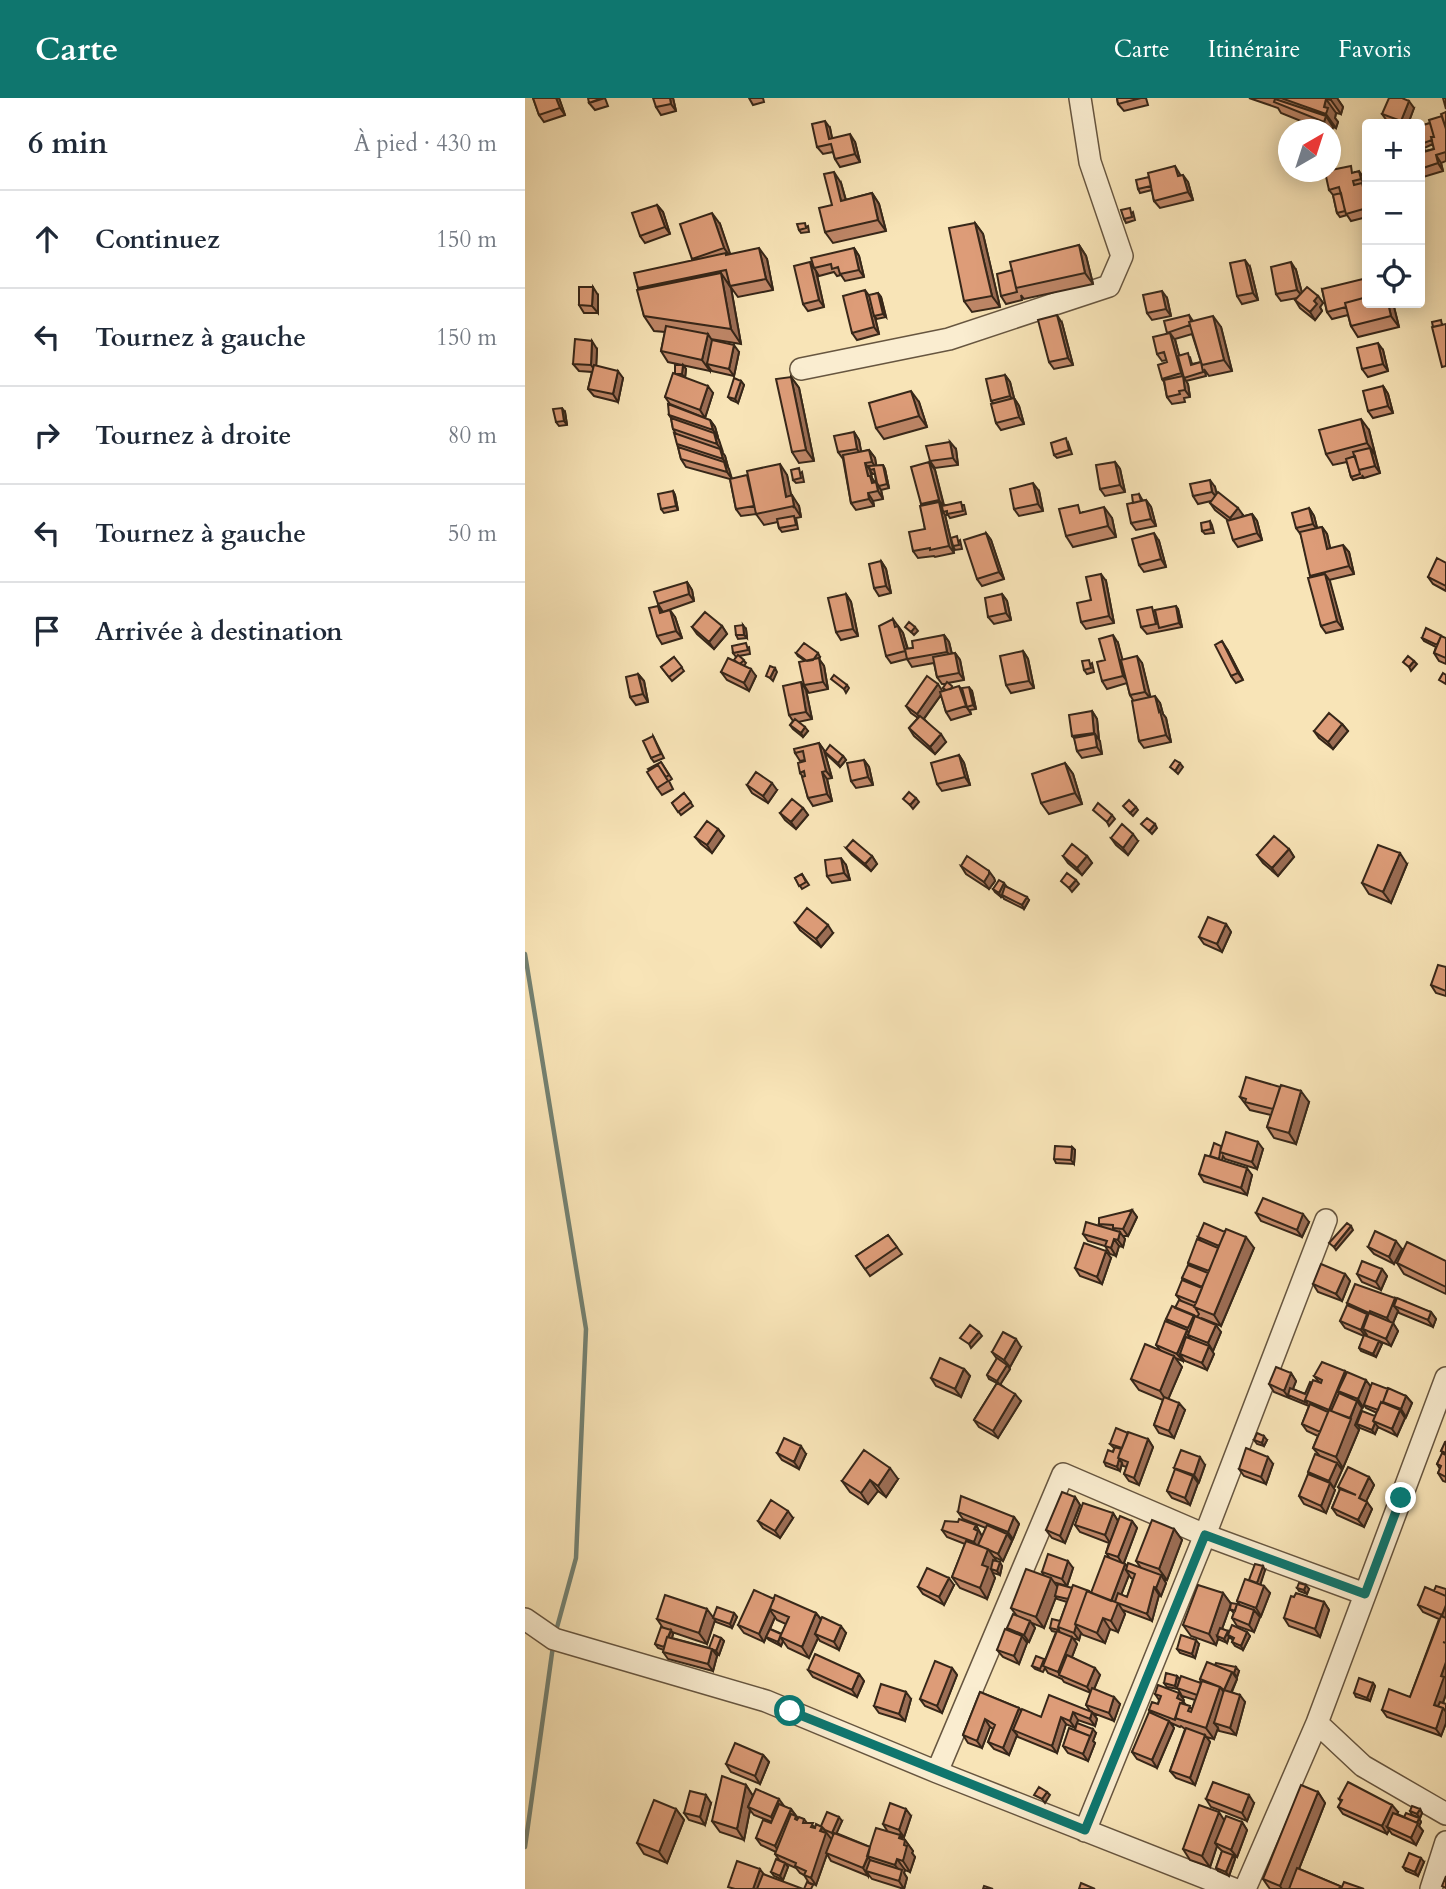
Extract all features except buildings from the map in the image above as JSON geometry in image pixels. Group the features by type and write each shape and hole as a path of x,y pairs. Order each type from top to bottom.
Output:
{"street":[{"path":"801,369 949,339 1109,286 1122,256 1090,162 1080,98"},
{"path":"1085,1830 1205,1535 1326,1220"},
{"path":"1245,1889 1317,1723 1446,1378"},
{"path":"937,1772 1063,1474 1205,1535 1365,1594"},
{"path":"525,1619 554,1639 766,1701 937,1772 1234,1889"},
{"path":"1317,1723 1363,1766 1446,1814"},
{"path":"1431,1889 1446,1842"}],"waterway":[{"path":"525,954 586,1329 576,1558 556,1631"},
{"path":"525,1847 553,1646"}],"route":[{"path":"790,1711 1085,1830 1205,1535 1365,1594 1401,1498"}]}
